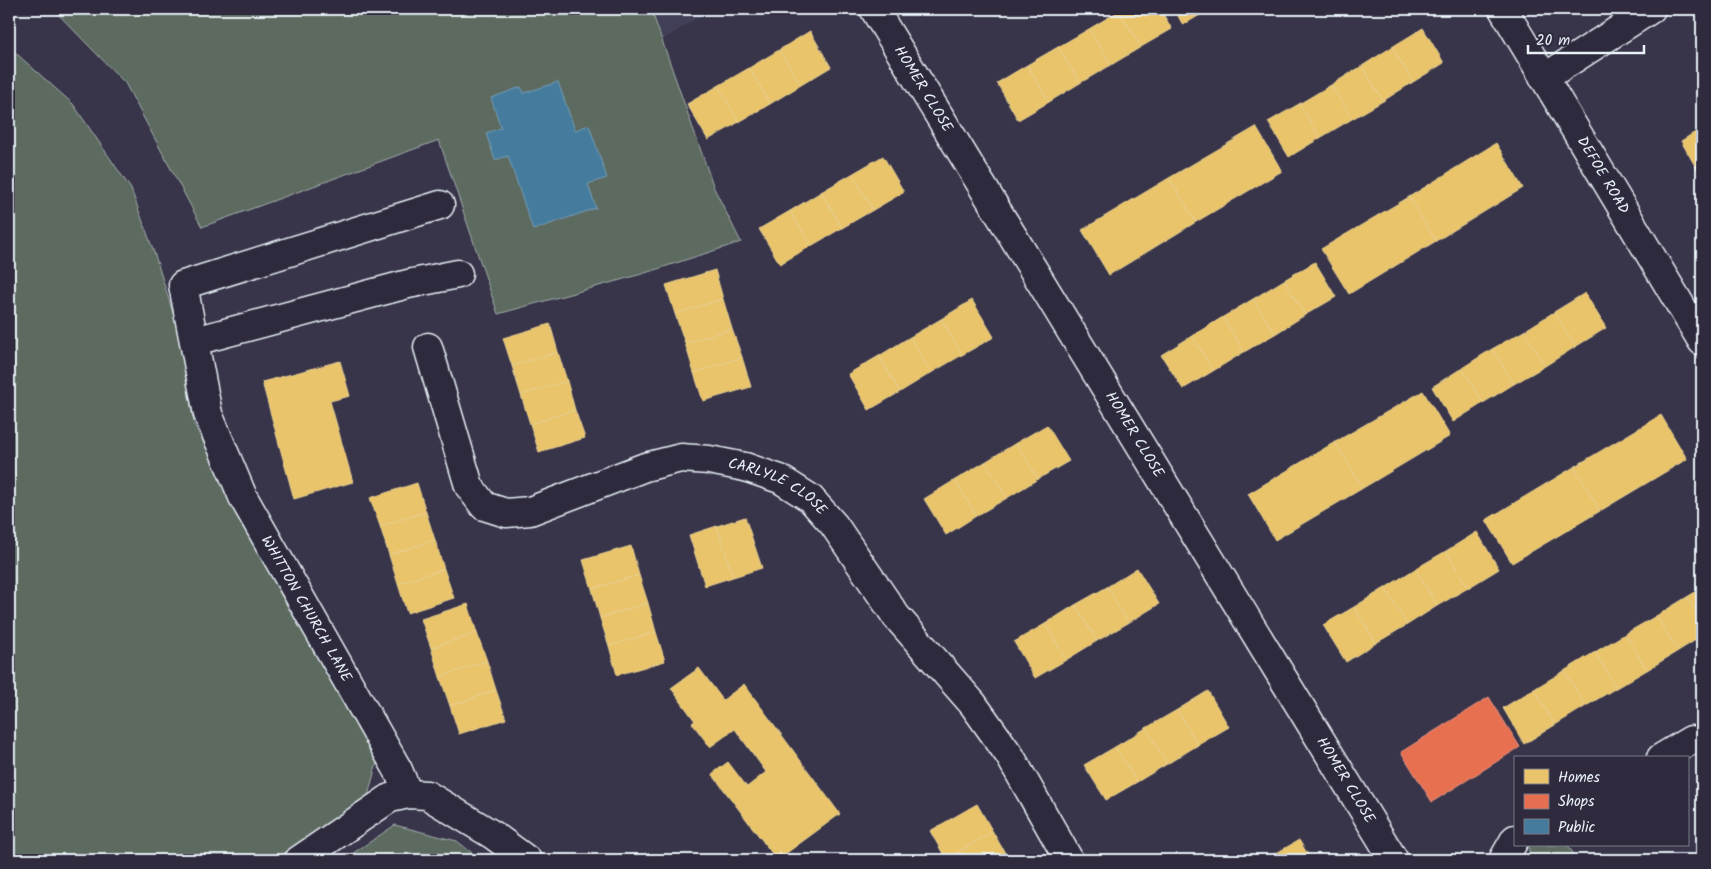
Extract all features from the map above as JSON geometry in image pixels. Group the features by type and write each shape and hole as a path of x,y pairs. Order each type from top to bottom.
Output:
{"street":[{"name":"HOMER CLOSE","path":"874,9 1394,860"},
{"name":"DEFOE ROAD","path":"1502,9 1702,341"},
{"path":"1544,78 1650,9"},
{"name":"WHITTON CHURCH LANE","path":"408,794 398,770 243,497 208,414 196,340 183,285 440,205"},
{"path":"196,340 408,284 458,274"},
{"name":"CARLYLE CLOSE","path":"428,347 469,486 484,506 506,513 530,511 645,467 681,458 709,460 745,467 780,479 810,498 834,525 896,616 973,704 1010,756 1069,860"},
{"path":"1664,756 1691,740"},
{"path":"299,860 390,798 408,794 427,795 494,835 527,860"},
{"path":"1503,860 1514,841"}],"shaded area":[{"path":"651,9 711,9 663,40"}],"green space":[{"path":"53,9 651,9 714,188 741,242 642,274 498,314 439,140 202,227 125,83"},
{"path":"9,47 73,104 131,189 155,255 177,326 194,424 281,595 378,758 368,796 274,860 9,860"},
{"path":"395,825 457,841 481,860 343,860"},
{"path":"1529,846 1569,846 1577,860 1529,860"}],"building: Homes":[{"path":"1123,9 1160,9 1172,29 1141,47 1119,11"},
{"path":"1174,9 1210,9 1183,25"},
{"path":"1119,11 1141,47 1111,65 1089,29"},
{"path":"1423,28 1444,63 1413,82 1392,47"},
{"path":"1089,29 1111,65 1080,83 1058,47"},
{"path":"810,31 831,67 801,85 779,50"},
{"path":"1058,47 1080,83 1049,102 1027,65"},
{"path":"1392,47 1413,82 1383,101 1362,66"},
{"path":"779,50 801,85 770,104 749,68"},
{"path":"1027,65 1049,102 1018,120 997,83"},
{"path":"1362,66 1383,101 1352,119 1331,85"},
{"path":"749,68 770,104 739,122 718,86"},
{"path":"1331,85 1352,119 1320,138 1299,104"},
{"path":"718,86 739,122 708,140 687,104"},
{"path":"1299,104 1320,138 1289,157 1268,122"},
{"path":"1256,127 1282,171 1196,222 1169,178"},
{"path":"1702,128 1702,178 1681,141"},
{"path":"1496,143 1523,188 1436,241 1409,197"},
{"path":"883,156 904,192 873,210 852,174"},
{"path":"852,174 873,210 842,228 821,192"},
{"path":"1169,178 1196,222 1109,275 1082,230"},
{"path":"821,192 842,228 811,246 790,211"},
{"path":"1409,197 1436,241 1349,294 1321,249"},
{"path":"790,211 811,246 780,264 759,229"},
{"path":"1315,262 1336,297 1305,315 1284,280"},
{"path":"715,270 723,299 675,314 666,285"},
{"path":"1284,280 1305,315 1275,334 1253,299"},
{"path":"1585,293 1606,328 1575,347 1554,312"},
{"path":"723,299 732,329 685,343 675,314"},
{"path":"1253,299 1275,334 1244,352 1223,317"},
{"path":"972,300 994,337 962,355 941,319"},
{"path":"1554,312 1575,347 1545,366 1524,331"},
{"path":"1223,317 1244,352 1213,371 1192,336"},
{"path":"941,319 962,355 931,373 910,337"},
{"path":"550,324 558,352 512,366 503,338"},
{"path":"732,329 742,357 694,373 685,343"},
{"path":"1524,331 1545,366 1514,384 1492,349"},
{"path":"1192,336 1213,371 1183,389 1161,355"},
{"path":"910,337 931,373 900,392 879,356"},
{"path":"1492,349 1514,384 1483,403 1462,368"},
{"path":"558,352 567,381 521,395 512,366"},
{"path":"879,356 900,392 869,410 848,374"},
{"path":"742,357 751,387 703,401 694,373"},
{"path":"340,361 350,396 330,401 353,482 294,499 262,382"},
{"path":"1462,368 1483,403 1453,422 1432,387"},
{"path":"567,381 575,410 530,424 521,395"},
{"path":"1423,391 1450,436 1363,488 1335,442"},
{"path":"575,410 585,438 539,452 530,424"},
{"path":"1661,415 1687,459 1600,511 1574,467"},
{"path":"1047,425 1069,461 1038,479 1016,443"},
{"path":"1335,442 1363,488 1275,540 1248,494"},
{"path":"1016,443 1038,479 1007,498 985,462"},
{"path":"985,462 1007,498 976,516 955,480"},
{"path":"1574,467 1600,511 1512,563 1486,520"},
{"path":"955,480 976,516 946,535 924,499"},
{"path":"417,483 426,512 380,526 370,498"},
{"path":"426,512 435,540 389,555 380,526"},
{"path":"745,517 762,568 733,577 717,526"},
{"path":"717,526 733,577 705,586 689,535"},
{"path":"1477,532 1499,569 1468,588 1446,551"},
{"path":"435,540 444,569 398,584 389,555"},
{"path":"631,546 639,575 592,589 583,560"},
{"path":"1446,551 1468,588 1437,606 1415,569"},
{"path":"1137,568 1159,604 1128,623 1107,587"},
{"path":"444,569 454,598 407,613 398,584"},
{"path":"1415,569 1437,606 1407,625 1385,588"},
{"path":"639,575 648,603 600,618 592,589"},
{"path":"1107,587 1128,623 1097,641 1075,605"},
{"path":"1385,588 1407,625 1376,643 1354,607"},
{"path":"1702,588 1702,623 1687,597"},
{"path":"1687,597 1702,623 1702,636 1678,651 1656,616"},
{"path":"648,603 656,632 609,646 600,618"},
{"path":"468,604 477,633 431,648 421,619"},
{"path":"1075,605 1097,641 1066,660 1045,624"},
{"path":"1354,607 1376,643 1346,662 1323,625"},
{"path":"1656,616 1678,651 1647,670 1625,634"},
{"path":"1045,624 1066,660 1035,678 1014,642"},
{"path":"656,632 665,661 617,675 609,646"},
{"path":"477,633 487,661 440,677 431,648"},
{"path":"1625,634 1647,670 1616,688 1595,652"},
{"path":"1595,652 1616,688 1586,706 1564,671"},
{"path":"487,661 496,690 450,706 440,677"},
{"path":"699,668 723,700 744,684 840,814 777,860 712,774 728,762 747,787 766,772 735,729 710,747 692,723 695,721 671,688"},
{"path":"1564,671 1586,706 1555,725 1534,689"},
{"path":"1534,689 1555,725 1524,744 1503,708"},
{"path":"496,690 506,719 459,734 450,706"},
{"path":"1208,691 1229,727 1198,745 1177,710"},
{"path":"1177,710 1198,745 1167,764 1146,728"},
{"path":"1146,728 1167,764 1137,782 1115,747"},
{"path":"1115,747 1137,782 1106,800 1084,765"},
{"path":"977,804 993,832 946,859 930,831"},
{"path":"993,832 1009,860 946,859"},
{"path":"1299,840 1311,860 1269,860 1268,858"}],"building: Shops":[{"path":"1489,697 1520,747 1432,802 1401,752"}],"building: Public":[{"path":"558,82 575,130 589,125 607,178 588,184 596,208 533,230 508,156 495,160 486,133 501,128 491,98 521,87 524,93"}]}
